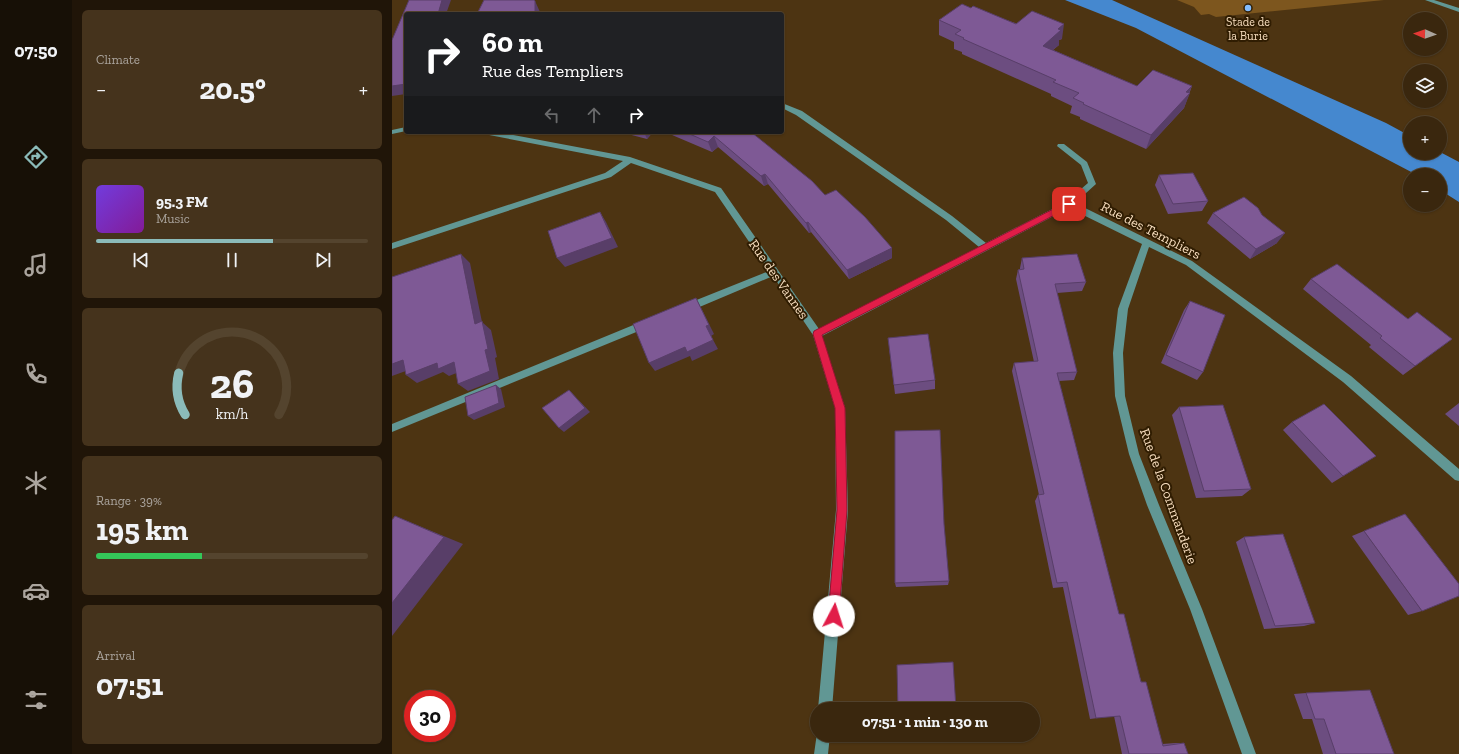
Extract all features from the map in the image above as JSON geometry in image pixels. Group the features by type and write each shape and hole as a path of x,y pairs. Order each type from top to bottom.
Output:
{"street":[{"path":"1428,0 1459,10"},
{"path":"784,106 799,113 943,214 985,247"},
{"path":"392,132 404,129"},
{"name":"Rue des Vannes","path":"494,134 630,160 718,190 817,334 840,408 842,510 827,702"},
{"path":"817,334 1069,204 1092,184 1084,164 1061,146"},
{"path":"392,246 608,175 630,160"},
{"name":"Rue des Templiers","path":"1069,204 1189,263 1347,379 1459,476"},
{"name":"Rue de la Commanderie","path":"1146,242 1123,309 1118,353 1120,396 1134,454 1153,505 1196,609 1249,754"},
{"path":"679,311 774,272"},
{"path":"393,428 657,320"},
{"path":"821,754 822,742"}],"shaded area":[{"name":"Stade de la Burie","path":"1177,0 1384,0 1216,17 1209,14 1201,15 1194,7"}],"water":[{"path":"1065,0 1112,0 1386,123 1403,132 1403,160 1447,160 1447,156 1459,162 1459,202 1447,194 1447,168 1404,168 1136,28"}],"building":[{"path":"409,0 442,0 439,12 404,12 404,84 392,86 392,40"},
{"path":"484,0 535,1 535,12 478,12"},
{"path":"962,4 971,8 973,6 1016,24 1032,11 1064,24 1058,29 1061,30 1043,46 1137,86 1153,70 1192,86 1186,92 1190,93 1151,135 1083,104 1084,103 1073,98 1079,93 1053,82 1056,80 963,39 964,38 955,34 961,30 939,20"},
{"path":"690,134 753,134 812,181 825,195 836,190 865,217 892,248 847,270 808,222 806,223 765,174 761,176 714,136 708,142"},
{"path":"1193,173 1208,201 1173,204 1159,175"},
{"path":"1244,197 1258,208 1262,215 1285,233 1256,249 1213,213"},
{"path":"600,212 612,238 557,258 548,231"},
{"path":"461,254 475,324 482,321 488,349 485,350 490,371 458,384 454,362 438,369 437,363 406,375 403,360 392,364 392,277"},
{"path":"1077,254 1086,282 1055,284 1077,372 1057,373 1119,614 1124,614 1141,682 1146,682 1163,746 1184,743 1188,754 1129,754 1120,716 1096,718 1067,582 1057,583 1038,495 1044,494 1014,363 1038,361 1018,270 1024,269 1022,258"},
{"path":"1337,264 1408,319 1417,312 1452,339 1415,366 1380,338 1382,336 1311,279"},
{"path":"696,298 709,325 706,326 713,340 687,352 685,347 649,363 633,324"},
{"path":"1190,301 1225,315 1203,372 1166,355"},
{"path":"928,334 935,380 894,385 888,338"},
{"path":"496,385 499,403 468,416 465,397"},
{"path":"569,390 585,408 559,428 542,408"},
{"path":"1324,404 1376,456 1343,476 1292,422"},
{"path":"1223,405 1251,489 1204,491 1179,407"},
{"path":"940,430 944,524 949,581 895,583 895,431"},
{"path":"1405,514 1459,584 1459,596 1422,611 1364,531"},
{"path":"395,516 444,537 392,603 392,520"},
{"path":"1283,534 1315,623 1275,626 1244,537"},
{"path":"953,662 956,702 898,702 897,665"},
{"path":"1370,690 1394,754 1336,754 1324,719 1315,719 1306,693"}],"place":[{"name":"Stade de la Burie","path":"1248,8"}],"route":[{"path":"834,616 842,510 840,408 817,334 1069,204"}]}
